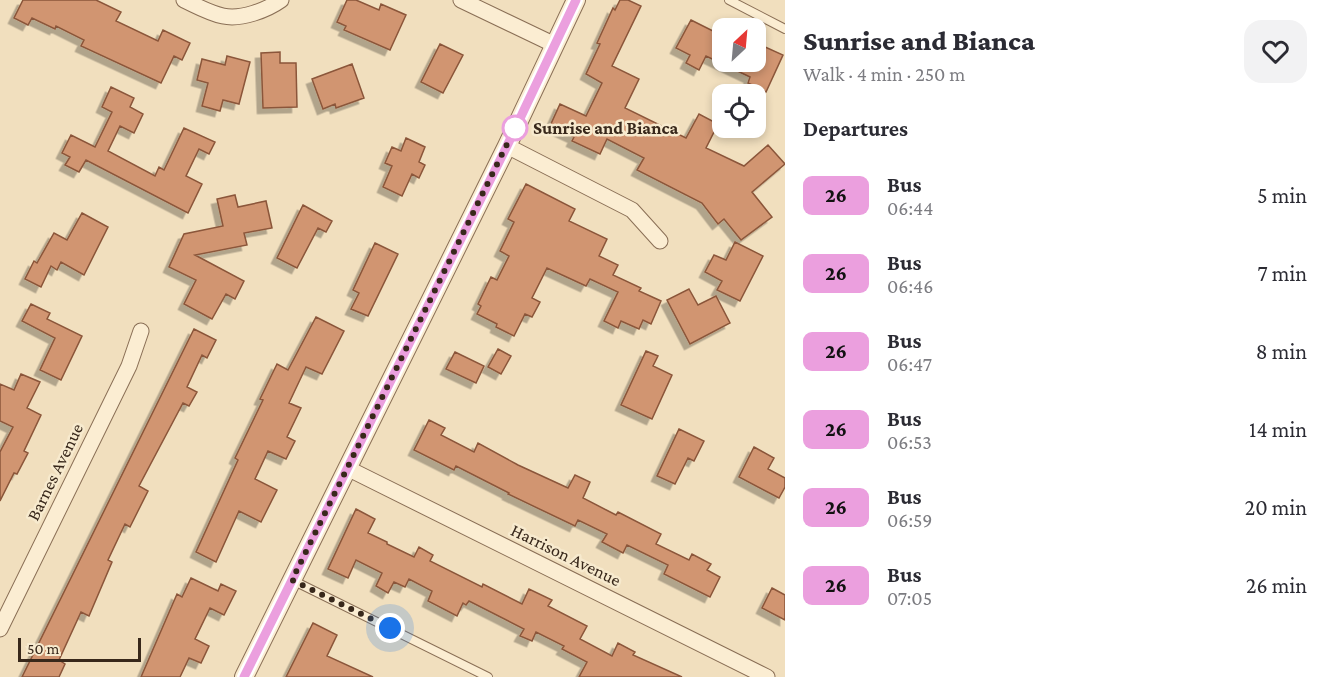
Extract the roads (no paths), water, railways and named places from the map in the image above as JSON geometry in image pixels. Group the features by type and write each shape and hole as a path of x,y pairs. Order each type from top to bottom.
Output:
{"street":[{"path":"184,0 226,17 259,11 281,0"},
{"path":"461,0 555,45"},
{"path":"244,677 507,146 576,0"},
{"path":"507,146 632,210 660,241"},
{"name":"Barnes Avenue","path":"0,629 129,366 141,331"},
{"name":"Harrison Avenue","path":"347,468 767,677"}],"lane":[{"path":"729,0 785,29"},
{"path":"292,580 488,677"}],"place":[{"name":"Sunrise and Bianca","path":"515,128"}]}
